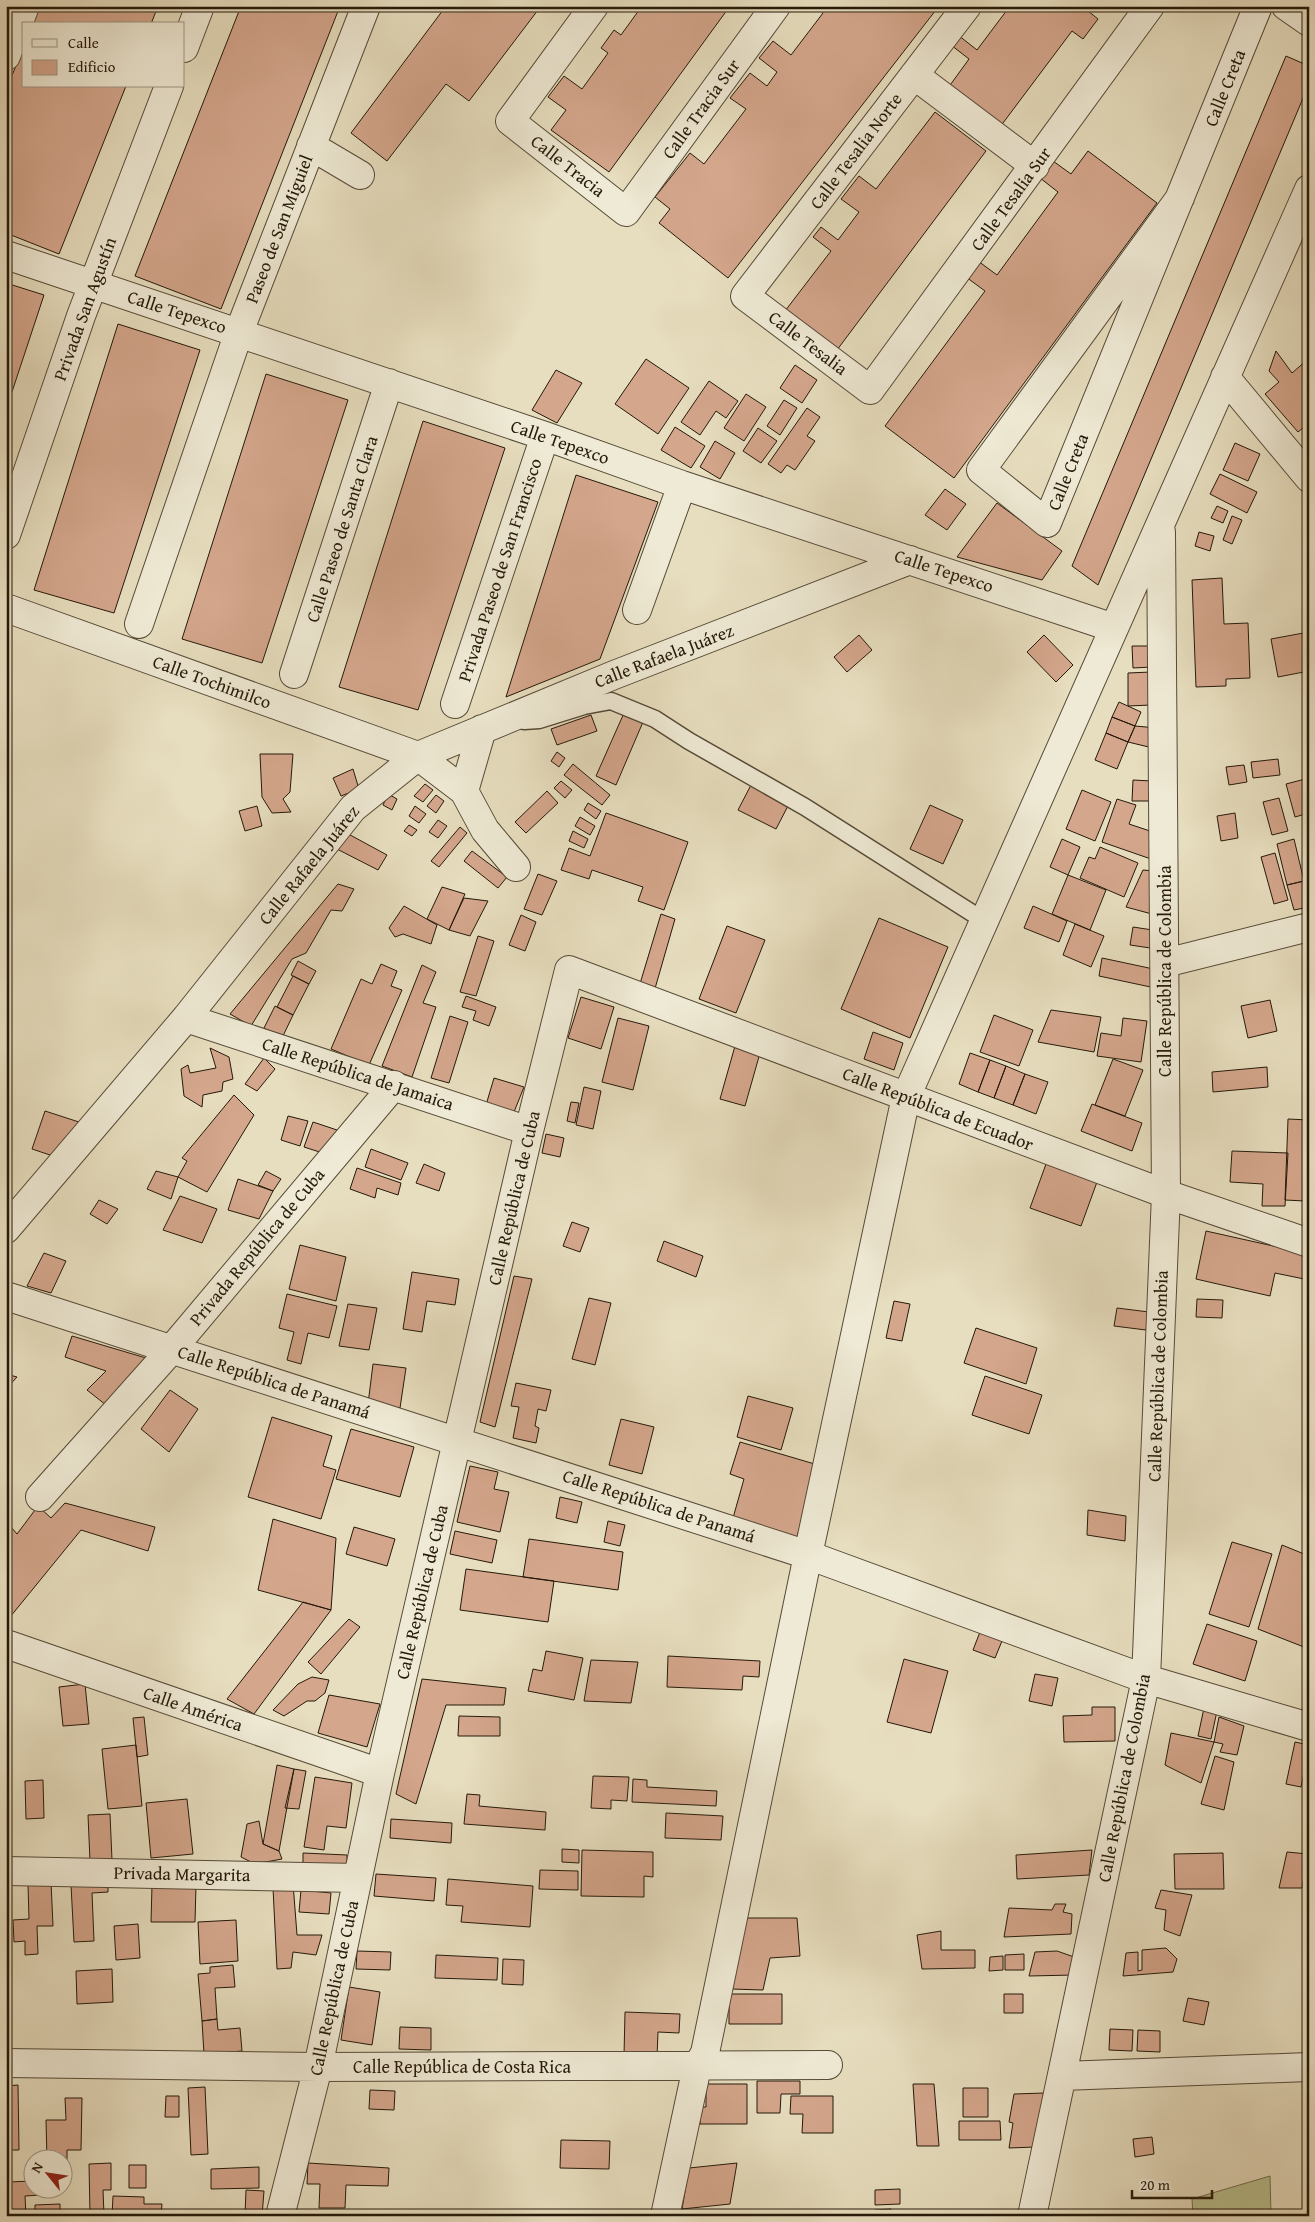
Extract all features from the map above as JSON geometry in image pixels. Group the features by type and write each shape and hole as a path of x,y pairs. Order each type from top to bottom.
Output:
{"street":[{"path":"6,56 26,6"},
{"path":"185,45 200,6"},
{"name":"Paseo de San Miguiel","path":"138,624 238,332 366,6"},
{"name":"Calle Tracia","path":"594,6 510,121 626,212"},
{"name":"Calle Tracia Sur","path":"626,212 776,6"},
{"name":"Calle Tesalia Norte","path":"745,296 967,6"},
{"name":"Calle Tesalia Sur","path":"870,390 1150,6"},
{"name":"Calle Creta","path":"1180,198 981,470 1047,523 1180,198 1258,6"},
{"path":"1286,6 1309,22"},
{"path":"914,75 1035,166"},
{"name":"Privada San Agustín","path":"6,535 93,285 168,88"},
{"path":"311,146 360,176"},
{"path":"665,2216 697,2067 705,2054 808,1555 906,1097 1309,190"},
{"name":"Calle Tepexco","path":"6,255 545,436 682,486 1114,628"},
{"name":"Calle Tesalia","path":"745,296 870,390"},
{"path":"1225,377 1309,478"},
{"name":"Calle Paseo de Santa Clara","path":"294,674 389,383"},
{"name":"Privada Paseo de San Francisco","path":"456,704 545,436"},
{"path":"637,610 682,486"},
{"name":"Calle República de Colombia","path":"1032,2216 1146,1679 1166,1194 1161,524"},
{"name":"Calle Rafaela Juárez","path":"6,1229 186,1018 353,808 418,756 491,725 910,560"},
{"name":"Calle Tochimilco","path":"6,608 418,756 464,791"},
{"path":"491,725 464,791 485,830 516,867"},
{"path":"1165,963 1309,927"},
{"name":"Calle República de Ecuador","path":"569,970 1166,1194 1309,1243"},
{"name":"Calle República de Cuba","path":"280,2216 318,2066 380,1773 529,1131 569,970"},
{"name":"Calle República de Jamaica","path":"186,1018 529,1131"},
{"name":"Privada República de Cuba","path":"40,1497 171,1350 394,1085"},
{"name":"Calle República de Panamá","path":"6,1296 457,1440 808,1555 1146,1679 1309,1728"},
{"name":"Calle América","path":"6,1644 380,1773"},
{"name":"Privada Margarita","path":"6,1871 358,1878"},
{"name":"Calle República de Costa Rica","path":"6,2063 697,2067 828,2065"},
{"path":"1062,2076 1309,2066"}],"lane":[{"path":"491,725 539,720 584,706 611,701 646,715 805,807 984,920"}],"green space":[{"path":"1270,2176 1271,2216 1193,2216 1192,2199"}],"building":[{"path":"40,6 158,6 152,22 34,22"},
{"path":"241,6 340,6 221,309 135,276"},
{"path":"446,6 541,6 469,101 446,84 387,161 351,133"},
{"path":"642,6 730,6 609,172 551,130 566,110 548,97 564,76 582,89 608,53 601,48 614,30 621,35"},
{"path":"814,6 939,6 728,278 659,223 670,209 655,197 690,153 704,164 746,109 730,98 750,73 767,86 777,72 759,58 773,41 791,55 823,13"},
{"path":"1010,6 1092,6 1088,11 1098,19 1083,39 1072,31 1000,127 948,88 969,59 951,45 958,35 977,50"},
{"path":"22,51 22,88 125,88 59,254 6,233 6,90"},
{"path":"1286,56 1309,66 1309,84 1098,585 1072,566"},
{"path":"935,112 986,151 837,350 785,311 831,251 813,237 821,227 838,240 859,212 841,199 859,176 876,189"},
{"path":"1088,151 1157,203 954,478 885,426 985,291 966,277 978,261 997,275 1058,192 1040,178 1053,161 1071,174"},
{"path":"6,283 44,295 6,410"},
{"path":"118,324 200,350 114,613 34,590"},
{"path":"1276,351 1292,373 1307,360 1309,362 1309,423 1298,432 1265,394 1279,382 1269,371"},
{"path":"646,359 689,388 658,434 615,404"},
{"path":"795,365 817,380 802,403 780,388"},
{"path":"556,370 582,383 557,423 532,410"},
{"path":"266,374 348,400 262,663 182,639"},
{"path":"709,381 738,401 726,418 716,411 700,435 681,422"},
{"path":"746,394 766,407 744,441 724,428"},
{"path":"784,400 797,408 780,435 767,426"},
{"path":"807,408 820,417 807,436 815,441 795,470 787,465 781,473 768,464"},
{"path":"423,421 505,448 418,710 339,687"},
{"path":"675,427 705,446 691,468 661,450"},
{"path":"758,428 777,441 761,463 743,451"},
{"path":"715,441 735,453 720,479 700,467"},
{"path":"1235,443 1260,454 1248,481 1223,470"},
{"path":"1220,474 1257,492 1247,513 1210,494"},
{"path":"576,475 658,502 600,659 506,697"},
{"path":"945,489 966,504 947,530 925,515"},
{"path":"997,503 1062,551 1042,580 957,557"},
{"path":"1217,506 1228,511 1223,523 1211,518"},
{"path":"1232,516 1242,520 1232,544 1223,540"},
{"path":"1199,532 1214,536 1210,551 1195,546"},
{"path":"1222,578 1224,624 1248,623 1250,678 1226,679 1226,686 1196,687 1192,580"},
{"path":"1309,632 1309,671 1278,677 1271,639"},
{"path":"859,635 872,650 847,672 834,657"},
{"path":"1044,635 1073,665 1056,682 1027,652"},
{"path":"1132,646 1152,646 1152,667 1133,668"},
{"path":"1151,672 1151,705 1128,706 1128,673"},
{"path":"1119,702 1141,712 1135,726 1112,717"},
{"path":"624,713 643,722 616,785 596,776"},
{"path":"591,715 597,731 557,745 551,729"},
{"path":"1112,717 1135,726 1128,742 1106,733"},
{"path":"1135,726 1157,728 1157,749 1128,742"},
{"path":"1106,733 1128,742 1117,769 1095,760"},
{"path":"557,752 565,758 559,767 551,761"},
{"path":"260,754 293,754 290,792 283,799 291,812 272,813 262,797"},
{"path":"1278,759 1280,775 1253,778 1251,762"},
{"path":"573,764 610,795 602,805 564,775"},
{"path":"1244,765 1247,782 1229,785 1226,767"},
{"path":"353,769 359,789 341,796 333,778"},
{"path":"1309,778 1309,813 1295,817 1286,784"},
{"path":"1133,780 1152,781 1151,801 1132,801"},
{"path":"561,781 572,790 565,798 554,788"},
{"path":"425,784 433,790 423,802 414,796"},
{"path":"751,785 789,804 776,829 738,810"},
{"path":"1082,790 1111,802 1095,841 1066,829"},
{"path":"547,791 558,803 526,833 515,822"},
{"path":"388,794 397,799 392,810 383,805"},
{"path":"436,795 444,801 436,813 427,806"},
{"path":"1279,798 1288,831 1272,835 1263,802"},
{"path":"1117,799 1136,805 1129,824 1150,831 1151,859 1102,842"},
{"path":"588,803 601,811 596,819 584,810"},
{"path":"930,805 963,820 943,864 910,849"},
{"path":"257,806 262,826 245,831 239,811"},
{"path":"415,806 426,814 419,823 409,816"},
{"path":"606,813 688,842 664,910 638,901 643,887 592,870 589,879 561,870 569,848 590,856"},
{"path":"1235,813 1238,838 1221,841 1217,816"},
{"path":"580,817 595,826 590,835 575,826"},
{"path":"438,820 447,826 438,838 429,832"},
{"path":"409,825 417,830 412,836 404,831"},
{"path":"460,827 467,833 439,867 431,861"},
{"path":"341,830 387,855 378,870 333,847"},
{"path":"573,831 588,839 584,848 569,841"},
{"path":"1062,839 1080,847 1068,875 1050,867"},
{"path":"1294,839 1304,881 1287,885 1277,844"},
{"path":"1100,847 1138,863 1124,897 1080,878 1089,857 1095,859"},
{"path":"472,851 507,877 498,888 464,861"},
{"path":"1275,853 1288,900 1274,904 1261,857"},
{"path":"1143,870 1164,872 1163,917 1126,907"},
{"path":"538,874 557,881 542,915 524,909"},
{"path":"1068,875 1106,890 1090,930 1052,914"},
{"path":"1304,881 1309,907 1294,910 1287,885"},
{"path":"338,884 354,889 342,911 331,910 306,953 292,959 251,1026 230,1014"},
{"path":"442,887 465,894 449,930 427,919"},
{"path":"464,898 488,901 470,936 449,930"},
{"path":"404,906 437,925 431,944 403,934 395,937 389,928"},
{"path":"1033,906 1067,921 1059,942 1024,928"},
{"path":"661,914 675,919 654,992 639,987"},
{"path":"521,915 536,922 525,951 509,945"},
{"path":"879,918 948,947 910,1038 841,1009"},
{"path":"1075,924 1104,936 1091,967 1063,955"},
{"path":"727,926 765,940 736,1013 699,999"},
{"path":"1133,927 1159,931 1157,949 1130,945"},
{"path":"478,936 494,941 476,996 460,992"},
{"path":"1102,958 1163,971 1160,989 1099,976"},
{"path":"298,961 316,971 309,984 291,975"},
{"path":"381,964 397,971 391,986 402,990 369,1065 331,1049 361,979 372,984"},
{"path":"422,965 436,972 423,1003 436,1007 412,1077 382,1066"},
{"path":"293,976 309,984 293,1015 277,1007"},
{"path":"466,996 496,1007 489,1026 473,1020 476,1011 462,1007"},
{"path":"581,997 614,1007 601,1049 568,1038"},
{"path":"1270,1000 1277,1031 1248,1038 1241,1006"},
{"path":"275,1006 293,1015 282,1038 264,1028"},
{"path":"1051,1010 1101,1017 1094,1052 1038,1042"},
{"path":"994,1015 1033,1030 1019,1066 980,1052"},
{"path":"450,1016 468,1022 449,1083 431,1078"},
{"path":"618,1018 649,1026 633,1090 602,1082"},
{"path":"1123,1018 1147,1021 1141,1062 1097,1056 1101,1033 1121,1036"},
{"path":"873,1032 903,1043 894,1070 864,1059"},
{"path":"735,1046 760,1053 745,1106 720,1099"},
{"path":"210,1048 229,1057 233,1079 223,1082 222,1091 203,1095 202,1107 184,1096 181,1069 188,1065 190,1073 216,1068"},
{"path":"970,1053 990,1060 978,1092 959,1084"},
{"path":"264,1058 275,1069 257,1091 245,1084"},
{"path":"1113,1059 1143,1070 1125,1116 1095,1105"},
{"path":"990,1060 1006,1066 994,1098 978,1092"},
{"path":"1006,1066 1025,1074 1013,1105 994,1098"},
{"path":"1267,1067 1268,1087 1213,1092 1212,1072"},
{"path":"1025,1074 1048,1082 1036,1114 1013,1105"},
{"path":"494,1078 524,1087 514,1112 486,1105"},
{"path":"584,1087 601,1091 593,1129 576,1125"},
{"path":"234,1095 254,1115 207,1192 178,1177 187,1161 182,1158"},
{"path":"571,1102 579,1103 575,1123 567,1121"},
{"path":"1092,1104 1142,1123 1132,1151 1081,1131"},
{"path":"45,1111 82,1123 59,1158 32,1149"},
{"path":"288,1116 308,1121 300,1146 281,1140"},
{"path":"1288,1119 1309,1120 1309,1165 1306,1165 1305,1201 1285,1200"},
{"path":"313,1122 340,1131 332,1156 304,1147"},
{"path":"546,1134 564,1138 560,1157 542,1153"},
{"path":"371,1149 408,1163 401,1180 365,1167"},
{"path":"1232,1151 1288,1153 1285,1206 1262,1206 1263,1184 1230,1182"},
{"path":"424,1164 445,1173 439,1191 416,1183"},
{"path":"1046,1164 1097,1182 1081,1226 1030,1208"},
{"path":"357,1168 401,1183 398,1195 377,1188 375,1198 350,1189"},
{"path":"156,1171 178,1177 171,1199 147,1189"},
{"path":"266,1171 281,1179 273,1191 258,1185"},
{"path":"238,1179 273,1191 259,1219 228,1210"},
{"path":"180,1196 217,1209 202,1243 163,1230"},
{"path":"99,1200 118,1209 107,1224 90,1214"},
{"path":"572,1222 589,1228 580,1252 563,1246"},
{"path":"1206,1231 1309,1254 1309,1280 1275,1273 1270,1296 1196,1279"},
{"path":"664,1241 703,1256 696,1277 657,1261"},
{"path":"300,1245 346,1257 336,1301 289,1289"},
{"path":"44,1253 66,1261 51,1293 27,1286"},
{"path":"412,1272 459,1279 455,1305 427,1301 422,1332 403,1329"},
{"path":"514,1276 532,1279 495,1427 480,1422"},
{"path":"287,1294 337,1306 329,1338 308,1333 301,1364 287,1360 294,1332 279,1328"},
{"path":"589,1298 611,1303 595,1365 572,1359"},
{"path":"1197,1299 1223,1300 1222,1318 1196,1317"},
{"path":"894,1301 910,1304 902,1341 886,1338"},
{"path":"348,1304 377,1308 369,1350 339,1346"},
{"path":"1117,1308 1149,1312 1146,1330 1114,1326"},
{"path":"976,1328 1037,1348 1026,1384 964,1363"},
{"path":"72,1336 146,1358 106,1405 87,1390 106,1371 65,1357"},
{"path":"1307,1338 1309,1339 1309,1358 1304,1357"},
{"path":"373,1364 406,1368 400,1408 368,1404"},
{"path":"6,1374 17,1377 6,1389"},
{"path":"985,1376 1042,1395 1029,1434 972,1415"},
{"path":"516,1383 551,1390 546,1411 538,1409 535,1426 539,1428 536,1443 513,1438 519,1407 511,1406"},
{"path":"170,1390 198,1409 169,1452 141,1429"},
{"path":"748,1396 793,1408 781,1450 737,1437"},
{"path":"272,1417 332,1436 323,1466 336,1470 321,1519 248,1497"},
{"path":"621,1419 654,1427 642,1474 609,1465"},
{"path":"351,1429 414,1447 400,1497 336,1479"},
{"path":"740,1442 818,1465 797,1537 733,1518 744,1479 730,1474"},
{"path":"470,1466 498,1472 494,1489 509,1492 500,1532 457,1522"},
{"path":"560,1497 582,1502 577,1523 556,1518"},
{"path":"65,1503 155,1527 148,1551 81,1530 6,1622 6,1533 11,1527 17,1534 38,1506 51,1518"},
{"path":"1088,1510 1126,1516 1125,1541 1087,1535"},
{"path":"273,1519 336,1538 331,1610 258,1590"},
{"path":"608,1521 625,1525 620,1546 604,1542"},
{"path":"354,1527 395,1539 387,1566 346,1554"},
{"path":"455,1531 497,1540 492,1563 450,1554"},
{"path":"529,1539 623,1552 618,1590 523,1577"},
{"path":"1232,1542 1272,1554 1249,1627 1209,1614"},
{"path":"1282,1545 1309,1556 1309,1649 1258,1629"},
{"path":"466,1569 554,1581 548,1622 460,1610"},
{"path":"303,1602 331,1610 254,1714 227,1699"},
{"path":"349,1619 360,1627 321,1674 308,1662"},
{"path":"1207,1624 1257,1641 1245,1681 1193,1664"},
{"path":"980,1632 1002,1641 995,1658 973,1650"},
{"path":"546,1651 583,1658 574,1700 528,1691 533,1669 542,1671"},
{"path":"668,1656 760,1661 759,1677 743,1676 742,1690 667,1687"},
{"path":"904,1659 948,1671 931,1733 887,1722"},
{"path":"591,1660 638,1662 631,1703 584,1701"},
{"path":"1035,1674 1058,1678 1052,1706 1029,1701"},
{"path":"312,1677 329,1680 325,1693 315,1701 307,1701 284,1716 273,1710 298,1684"},
{"path":"422,1679 506,1688 504,1705 446,1705 416,1804 396,1794"},
{"path":"85,1684 89,1724 63,1726 59,1687"},
{"path":"329,1695 380,1704 367,1747 318,1733"},
{"path":"1092,1707 1115,1707 1115,1741 1064,1742 1063,1716 1092,1715"},
{"path":"1204,1708 1217,1711 1211,1739 1198,1736"},
{"path":"459,1716 500,1717 500,1736 458,1736"},
{"path":"144,1717 148,1755 137,1757 133,1718"},
{"path":"1219,1717 1244,1726 1237,1755 1220,1752 1223,1744 1214,1742"},
{"path":"1171,1733 1214,1742 1201,1783 1165,1765"},
{"path":"1295,1742 1309,1745 1309,1774 1304,1773 1301,1787 1286,1784"},
{"path":"136,1745 142,1806 108,1809 102,1749"},
{"path":"1215,1756 1234,1762 1224,1810 1201,1804"},
{"path":"277,1765 294,1769 279,1851 263,1844"},
{"path":"294,1769 306,1771 299,1809 285,1808"},
{"path":"593,1776 629,1777 627,1801 611,1800 611,1809 591,1808"},
{"path":"315,1777 352,1783 346,1828 327,1826 324,1850 304,1847"},
{"path":"633,1779 647,1780 647,1787 717,1791 716,1806 632,1802"},
{"path":"43,1780 44,1818 26,1819 25,1781"},
{"path":"467,1794 480,1795 479,1806 546,1812 545,1830 464,1824"},
{"path":"187,1799 193,1854 151,1858 146,1803"},
{"path":"666,1813 723,1816 721,1840 665,1838"},
{"path":"110,1814 112,1860 90,1861 88,1815"},
{"path":"391,1819 452,1823 451,1843 390,1838"},
{"path":"259,1821 263,1844 279,1851 282,1859 255,1864 241,1857 247,1824"},
{"path":"562,1849 579,1850 579,1863 562,1862"},
{"path":"582,1850 653,1852 653,1877 644,1876 644,1897 581,1896"},
{"path":"1092,1850 1089,1875 1017,1879 1016,1855"},
{"path":"1287,1852 1308,1854 1302,1888 1279,1888"},
{"path":"303,1853 347,1855 347,1874 303,1873"},
{"path":"1223,1853 1224,1889 1175,1889 1174,1854"},
{"path":"540,1870 578,1871 578,1890 539,1889"},
{"path":"376,1874 436,1878 434,1901 374,1896"},
{"path":"448,1879 533,1886 530,1927 461,1922 463,1906 446,1905"},
{"path":"51,1882 53,1926 37,1926 38,1954 25,1955 25,1941 14,1942 13,1920 29,1919 28,1884"},
{"path":"108,1883 108,1892 92,1893 94,1941 74,1942 71,1885"},
{"path":"293,1883 297,1935 322,1935 316,1955 293,1952 291,1968 277,1969 273,1888"},
{"path":"152,1885 196,1885 195,1922 151,1922"},
{"path":"301,1890 331,1893 329,1914 299,1912"},
{"path":"1161,1890 1192,1895 1180,1936 1164,1930 1166,1910 1155,1908"},
{"path":"1055,1904 1066,1904 1063,1912 1072,1914 1071,1934 1004,1937 1009,1908 1052,1910"},
{"path":"6,1908 9,1934 6,1935"},
{"path":"745,1918 797,1918 800,1956 770,1958 763,1990 731,1989"},
{"path":"236,1920 238,1961 200,1964 198,1922"},
{"path":"138,1924 140,1958 116,1960 114,1926"},
{"path":"941,1931 941,1950 975,1950 975,1968 922,1969 917,1935"},
{"path":"1166,1948 1177,1959 1173,1972 1123,1976 1126,1953 1138,1952 1138,1971 1142,1970 1142,1950"},
{"path":"357,1951 391,1952 390,1970 356,1969"},
{"path":"1057,1951 1077,1958 1074,1975 1029,1976 1035,1952"},
{"path":"1024,1954 1024,1970 1005,1970 1005,1955"},
{"path":"436,1955 498,1958 497,1980 435,1978"},
{"path":"1003,1956 1003,1970 989,1971 990,1957"},
{"path":"503,1959 524,1960 523,1985 502,1984"},
{"path":"233,1965 235,1987 215,1988 217,2019 202,2021 198,1974 210,1973 210,1967"},
{"path":"112,1969 113,2002 77,2004 76,1971"},
{"path":"349,1987 380,1992 372,2045 341,2040"},
{"path":"729,1994 782,1994 782,2024 729,2024"},
{"path":"1004,1994 1023,1994 1023,2013 1004,2013"},
{"path":"1188,1998 1209,2002 1204,2025 1183,2021"},
{"path":"625,2012 680,2014 679,2033 658,2032 657,2057 624,2056"},
{"path":"217,2019 218,2030 240,2028 242,2051 204,2054 202,2021"},
{"path":"400,2027 431,2028 431,2050 399,2049"},
{"path":"1110,2029 1133,2030 1132,2051 1109,2050"},
{"path":"1138,2030 1160,2031 1160,2052 1137,2051"},
{"path":"757,2081 800,2081 800,2094 781,2094 780,2113 757,2113"},
{"path":"706,2084 747,2084 747,2124 700,2124 700,2107 706,2107"},
{"path":"913,2084 934,2084 939,2146 917,2146"},
{"path":"18,2085 19,2150 6,2150 6,2086"},
{"path":"205,2087 208,2154 191,2155 188,2088"},
{"path":"963,2088 988,2088 988,2117 963,2117"},
{"path":"370,2090 395,2091 394,2110 369,2109"},
{"path":"1045,2093 1035,2147 1009,2148 1013,2123 1009,2122 1014,2094"},
{"path":"166,2096 179,2096 179,2117 165,2117"},
{"path":"791,2096 833,2096 833,2133 802,2133 803,2114 790,2114"},
{"path":"65,2098 82,2098 81,2150 47,2150 46,2120 66,2120"},
{"path":"959,2121 1000,2121 1001,2140 959,2140"},
{"path":"1152,2137 1154,2154 1135,2157 1133,2139"},
{"path":"561,2140 610,2141 609,2169 560,2168"},
{"path":"111,2163 111,2190 103,2190 104,2215 90,2215 89,2164"},
{"path":"308,2163 389,2168 388,2186 346,2185 345,2208 319,2208 320,2184 307,2184"},
{"path":"737,2163 730,2204 682,2209 689,2168"},
{"path":"129,2165 146,2165 146,2188 129,2188"},
{"path":"259,2167 259,2188 211,2189 211,2169"},
{"path":"22,2181 22,2200 25,2200 26,2216 10,2216 9,2182"},
{"path":"900,2189 900,2204 875,2205 875,2190"},
{"path":"246,2190 264,2191 262,2216 245,2215"},
{"path":"113,2196 144,2197 144,2204 162,2204 161,2216 112,2216"},
{"path":"60,2204 60,2216 35,2216 35,2205"},
{"path":"891,2209 891,2216 875,2216 875,2210"},
{"path":"944,2211 944,2216 898,2216 898,2212"},
{"path":"211,2213 244,2216 211,2216"}]}
